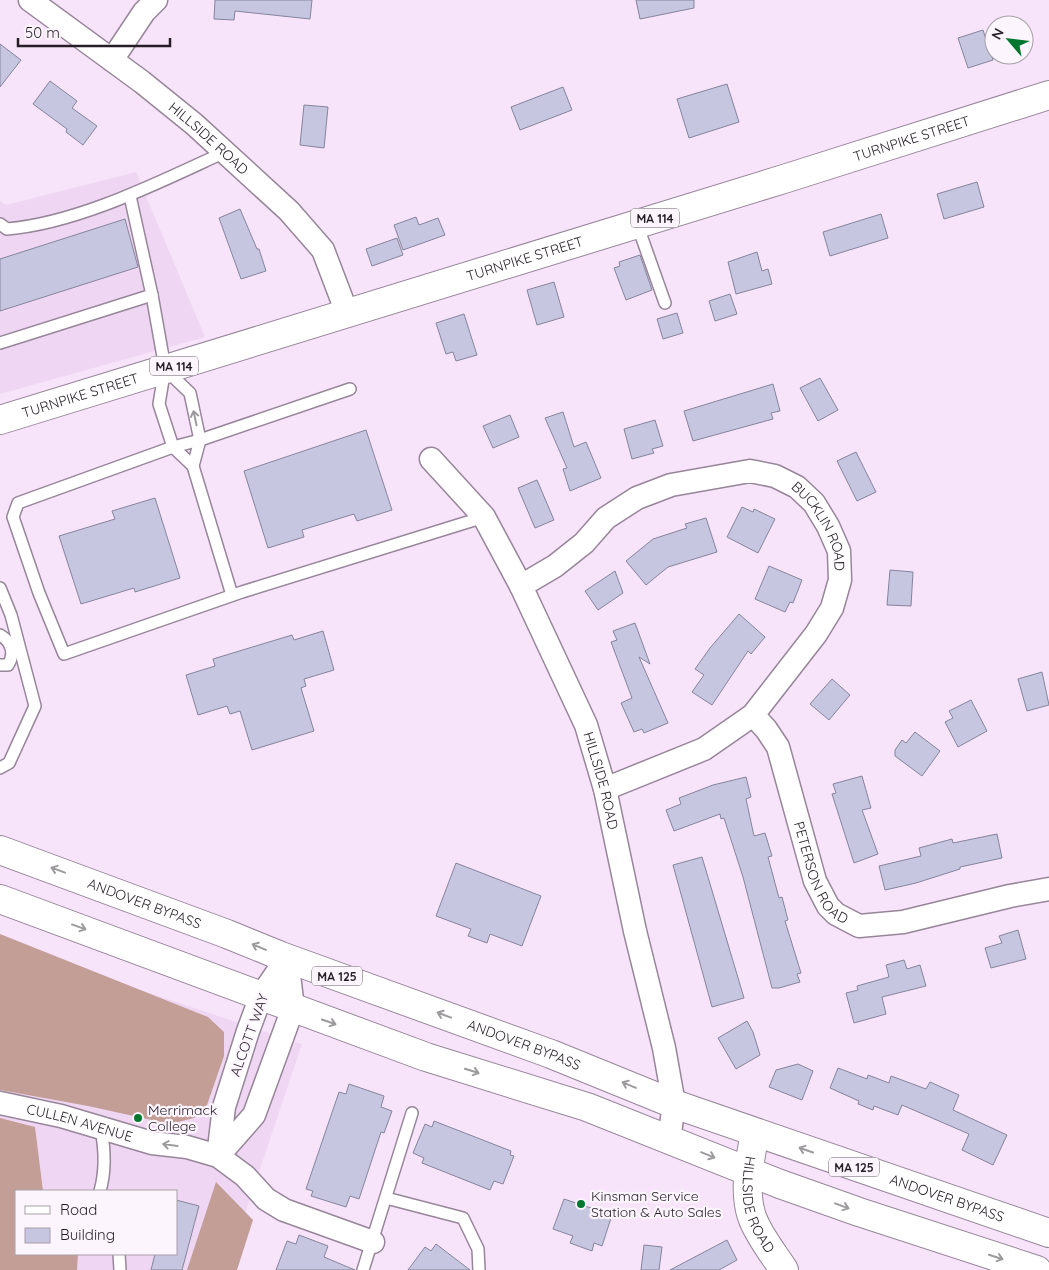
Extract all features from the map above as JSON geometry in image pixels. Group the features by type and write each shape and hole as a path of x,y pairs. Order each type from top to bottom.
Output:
{"main road":[{"name":"TURNPIKE STREET","path":"0,420 953,127 1049,95"},
{"name":"ANDOVER BYPASS","path":"0,850 287,958 551,1054 674,1104 1049,1233"},
{"path":"0,899 426,1057 587,1107 747,1171 881,1220 1037,1270"},
{"name":"HILLSIDE ROAD","path":"755,1133 747,1171 752,1216 763,1239 784,1270"}],"street":[{"name":"HILLSIDE ROAD","path":"30,0 142,82 225,152 289,211 323,250 347,313"},
{"path":"112,60 144,12 156,0"},
{"name":"HILLSIDE ROAD","path":"432,459 484,517 521,586 586,725 605,789 664,1048 674,1104 669,1140"},
{"name":"BUCKLIN ROAD","path":"521,586 555,566 584,543 606,518 637,498 671,485 750,471 775,476 797,487 814,503 828,526 839,551 840,580 832,608 816,634 753,715 704,750 605,789"},
{"name":"PETERSON ROAD","path":"753,715 766,729 778,747 815,881 828,906 836,914 859,926 871,927 903,922 1010,896 1049,889"},
{"name":"ALCOTT WAY","path":"218,1156 224,1107 261,996 287,958"},
{"name":"ALCOTT WAY","path":"218,1156 254,1115 292,1008 287,958"},
{"name":"CULLEN AVENUE","path":"0,1103 61,1116 152,1142 187,1147 218,1156"},
{"path":"218,1156 245,1176 266,1199 284,1210 373,1242"}],"lane":[{"path":"0,224 6,229 32,227 130,196 225,152"},
{"path":"130,196 152,295 165,368 159,404 173,447 193,466 232,595"},
{"path":"637,224 665,303"},
{"path":"0,343 152,295"},
{"path":"165,368 190,393 200,440 193,466"},
{"path":"350,389 200,440 173,447 18,504 13,517 39,592 64,654 232,595 484,517"},
{"path":"0,588 11,616 35,706 9,763 0,768"},
{"path":"0,635 11,647 13,658 8,666 0,665"},
{"path":"364,1270 412,1113"},
{"path":"100,1190 105,1151 102,1129"},
{"path":"386,1198 463,1218 478,1249 479,1270"},
{"path":"119,1255 120,1270"}],"shaded area":[{"path":"136,172 205,337 0,394 0,201 6,205"},
{"path":"0,934 208,1017 224,1032 224,1056 207,1105 194,1118 170,1124 88,1106 0,1090"},
{"name":"Merrimack College","path":"0,943 302,1044 226,1270 0,1270"},
{"path":"0,1118 35,1127 43,1190 15,1190 15,1255 78,1255 77,1270 0,1270"},
{"path":"216,1182 253,1220 237,1270 187,1270"}],"building":[{"path":"215,0 312,0 310,19 235,11 234,20 214,19"},
{"path":"636,0 694,0 694,8 640,19"},
{"path":"983,30 984,63 968,68 958,38"},
{"path":"0,44 21,60 0,87"},
{"path":"50,81 77,101 72,108 97,126 83,145 66,132 67,129 33,104"},
{"path":"727,84 739,122 689,138 677,99"},
{"path":"563,87 572,110 520,130 511,107"},
{"path":"304,105 328,107 324,148 300,145"},
{"path":"977,182 984,207 944,219 937,194"},
{"path":"240,209 257,249 259,249 266,271 241,279 219,218"},
{"path":"881,214 888,238 830,256 823,232"},
{"path":"416,217 419,225 438,218 445,235 403,250 394,225"},
{"path":"125,219 138,267 0,311 0,259"},
{"path":"397,238 403,255 372,266 366,249"},
{"path":"757,252 762,271 768,269 772,284 736,294 728,262"},
{"path":"640,255 652,290 626,300 614,268 620,266 619,262"},
{"path":"554,282 564,317 537,325 527,290"},
{"path":"730,294 737,314 715,321 709,301"},
{"path":"677,313 683,333 663,339 657,319"},
{"path":"464,314 477,355 456,361 453,352 446,354 436,323"},
{"path":"820,378 838,410 818,421 800,388"},
{"path":"773,384 780,411 771,413 773,419 693,441 684,411"},
{"path":"563,412 574,447 586,442 601,478 570,491 563,469 567,468 545,418"},
{"path":"510,415 519,437 493,448 483,426"},
{"path":"655,420 663,446 652,449 654,453 632,459 624,429"},
{"path":"366,430 392,510 357,521 354,514 302,530 304,537 268,548 244,471"},
{"path":"856,452 876,492 857,501 837,461"},
{"path":"537,480 554,520 535,528 518,488"},
{"path":"155,498 180,578 135,592 134,588 81,604 59,536 115,519 112,511"},
{"path":"742,507 753,512 754,509 775,519 758,553 727,537"},
{"path":"706,518 717,552 668,567 646,585 626,561 653,539 687,528 685,524"},
{"path":"769,566 802,580 793,603 790,602 785,612 755,599"},
{"path":"890,570 913,572 911,606 887,605"},
{"path":"615,571 623,593 598,610 585,591"},
{"path":"739,614 765,637 751,654 748,651 712,705 692,692 704,675 695,669"},
{"path":"635,623 650,664 639,657 668,723 644,733 642,729 634,732 621,703 632,698 611,642 617,640 613,631"},
{"path":"323,631 334,670 304,679 306,686 301,688 314,731 252,750 240,711 230,714 227,706 198,715 186,675 215,666 213,659 292,635 294,640"},
{"path":"1042,672 1049,705 1027,711 1018,679"},
{"path":"832,679 850,695 829,720 810,704"},
{"path":"971,700 987,731 958,747 945,722 953,718 949,711"},
{"path":"915,732 940,751 922,776 895,756 895,750 902,740 906,743"},
{"path":"862,776 871,808 862,810 878,854 854,863 832,794 836,793 833,784"},
{"path":"746,777 751,797 746,799 754,836 765,833 772,856 768,857 779,898 782,897 788,920 785,921 801,973 797,974 800,982 779,988 772,988 743,877 724,818 721,819 720,814 674,831 666,810 681,804 679,798 713,785"},
{"path":"997,834 1002,858 960,867 960,869 916,883 885,890 879,866 921,856 919,848 952,839 953,843"},
{"path":"702,857 744,998 712,1007 673,865"},
{"path":"456,863 541,896 522,946 490,934 487,943 468,936 471,929 436,916"},
{"path":"1018,930 1026,959 991,968 985,948 1002,943 999,936"},
{"path":"904,960 907,969 920,965 926,986 882,997 886,1014 854,1023 846,993 858,990 857,986 889,977 886,965"},
{"path":"747,1021 753,1032 760,1055 736,1069 718,1038"},
{"path":"798,1064 813,1071 802,1100 769,1087 776,1070"},
{"path":"838,1068 867,1079 868,1075 889,1083 891,1076 926,1089 930,1082 959,1095 953,1110 1007,1135 993,1165 962,1150 969,1134 902,1105 898,1115 874,1106 873,1110 858,1104 859,1101 830,1088"},
{"path":"349,1084 384,1096 381,1107 392,1111 384,1133 381,1132 359,1199 350,1196 346,1207 311,1196 313,1191 306,1189 339,1092 346,1094"},
{"path":"434,1121 511,1151 510,1155 514,1156 503,1184 494,1181 490,1190 422,1163 424,1158 413,1153 425,1124 432,1127"},
{"path":"564,1199 612,1215 602,1246 594,1243 592,1251 570,1243 573,1236 553,1229"},
{"path":"178,1201 199,1206 182,1270 151,1270 155,1255 178,1255"},
{"path":"299,1235 328,1246 324,1257 355,1270 276,1270 287,1241 296,1244"},
{"path":"727,1240 737,1260 719,1270 670,1270"},
{"path":"436,1244 470,1270 408,1270 425,1247 431,1251"},
{"path":"644,1245 662,1247 659,1270 641,1270"}],"place":[{"name":"Merrimack College","path":"138,1118"},
{"name":"Kinsman Service Station & Auto Sales","path":"581,1204"}]}
